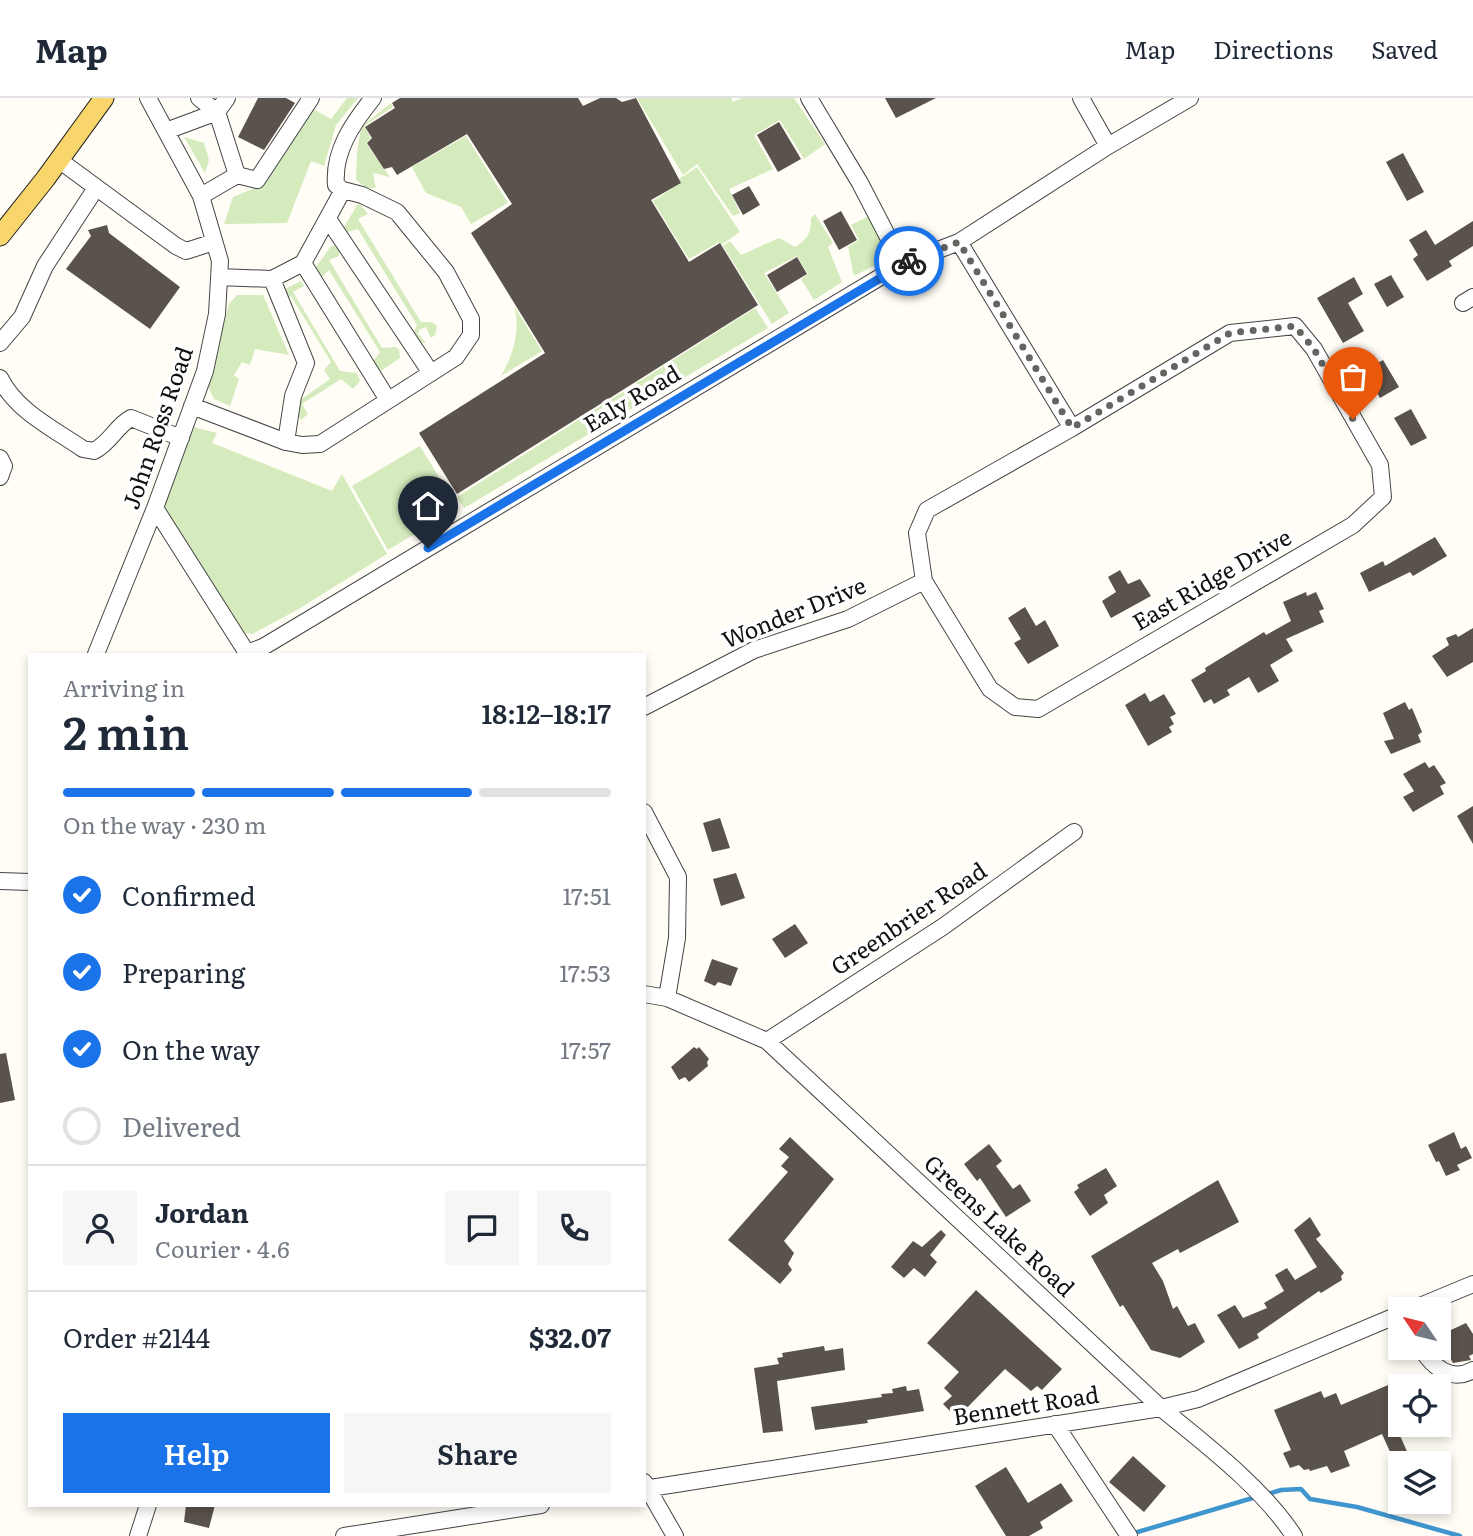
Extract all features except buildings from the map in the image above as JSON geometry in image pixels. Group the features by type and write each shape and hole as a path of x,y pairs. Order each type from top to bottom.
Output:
{"main road":[{"path":"0,236 104,98"}],"street":[{"name":"John Ross Road","path":"96,653 155,508 205,371 217,314 220,261 201,195 148,98"},
{"path":"199,98 217,112 237,175"},
{"path":"166,131 217,112 227,98"},
{"path":"201,195 237,175 257,180 311,98"},
{"path":"192,406 286,442 320,444 456,357 471,335 471,319 446,272 397,212 337,185 335,175 340,153 352,124 373,98"},
{"path":"809,98 860,183 902,264"},
{"path":"1080,98 1108,146"},
{"name":"Ealy Road","path":"155,508 247,653 274,640 902,264 959,242 1108,146 1190,98"},
{"path":"59,160 176,246 186,251 214,242"},
{"path":"0,343 22,317 45,266 96,188"},
{"path":"219,276 272,279 303,263 343,190"},
{"path":"328,219 431,373"},
{"path":"959,242 1072,428"},
{"path":"303,263 388,400"},
{"path":"272,279 306,363 293,396 286,442"},
{"name":"East Ridge Drive","path":"1295,326 1314,349 1380,465 1383,498 1353,525 1038,709 1015,708 990,689 923,581 917,533 927,510 1072,428 1230,333 1295,326"},
{"path":"0,378 5,389 26,411 83,449 94,451 107,444 125,421 131,418 181,438"},
{"path":"0,458 4,466 0,477"},
{"name":"Wonder Drive","path":"646,706 754,650 848,620 923,581"},
{"path":"646,816 678,877 677,938 667,998"},
{"name":"Greenbrier Road","path":"766,1041 944,926 1074,832"},
{"path":"0,881 28,882"},
{"name":"Greens Lake Road","path":"646,994 667,998 766,1041 1161,1408 1241,1476 1287,1524 1294,1536"},
{"path":"1442,1297 1473,1284"},
{"name":"Bennett Road","path":"646,1486 1161,1408 1198,1399 1388,1319"},
{"path":"1430,1360 1446,1372 1457,1375 1471,1374"},
{"path":"1055,1424 1129,1536"},
{"path":"646,1488 675,1536"},
{"path":"138,1536 147,1507"},
{"path":"344,1536 528,1507"}],"green space":[{"path":"347,98 358,98 336,125 324,166 311,161 287,223 224,224 233,197 257,187 313,109 331,119"},
{"path":"637,98 731,98 733,102 742,98 794,98 825,144 804,159 780,120 754,135 773,169 729,189 740,213 733,216 697,164 683,175"},
{"path":"391,103 393,107 364,126 371,138 366,143 390,177 373,173 376,188 367,188 356,180 361,127"},
{"path":"466,136 508,203 471,224 461,207 426,193 412,167"},
{"path":"184,137 204,143 209,160 205,173"},
{"path":"697,167 740,232 721,245 719,242 689,259 653,201 681,183 679,179"},
{"path":"360,204 368,214 358,219 421,322 432,322 437,326 435,335 431,338 426,327 419,330 418,334 426,343 415,342 412,337 417,325 358,229 345,233 343,229"},
{"path":"815,214 833,243 828,247 842,282 814,300 801,279 808,274 797,256 764,273 789,313 772,324 723,246 730,241 741,255 779,238 795,247 808,235 811,218"},
{"path":"871,215 890,255 854,276 848,247 859,240 851,225"},
{"path":"331,246 335,246 339,251 339,256 329,260 382,348 396,347 399,350 400,358 381,371 373,366 380,352 329,270 319,276 316,267"},
{"path":"301,281 304,286 293,292 340,371 357,373 360,381 353,389 341,379 302,404 308,414 301,420 293,405 330,379 324,370 331,362 291,296 287,299 283,290"},
{"path":"237,295 263,295 289,355 255,349 250,365 242,362 234,375 239,379 230,406 214,399 208,386 229,304"},
{"path":"514,306 542,351 501,376 515,342 517,324"},
{"path":"755,308 768,328 464,508 457,497"},
{"path":"194,427 217,433 212,443 332,491 342,474 387,554 297,610 252,634 237,632 163,510"},
{"path":"420,446 458,508 388,550 352,486"}],"waterway":[{"path":"1265,1495 1281,1490 1301,1489 1310,1499 1357,1507 1460,1536"},
{"path":"1131,1534 1256,1497"}],"way so far":[{"path":"909,261 959,242 1072,428 1230,333 1295,326 1314,349 1353,419"}],"route":[{"path":"428,548 909,261"}]}
